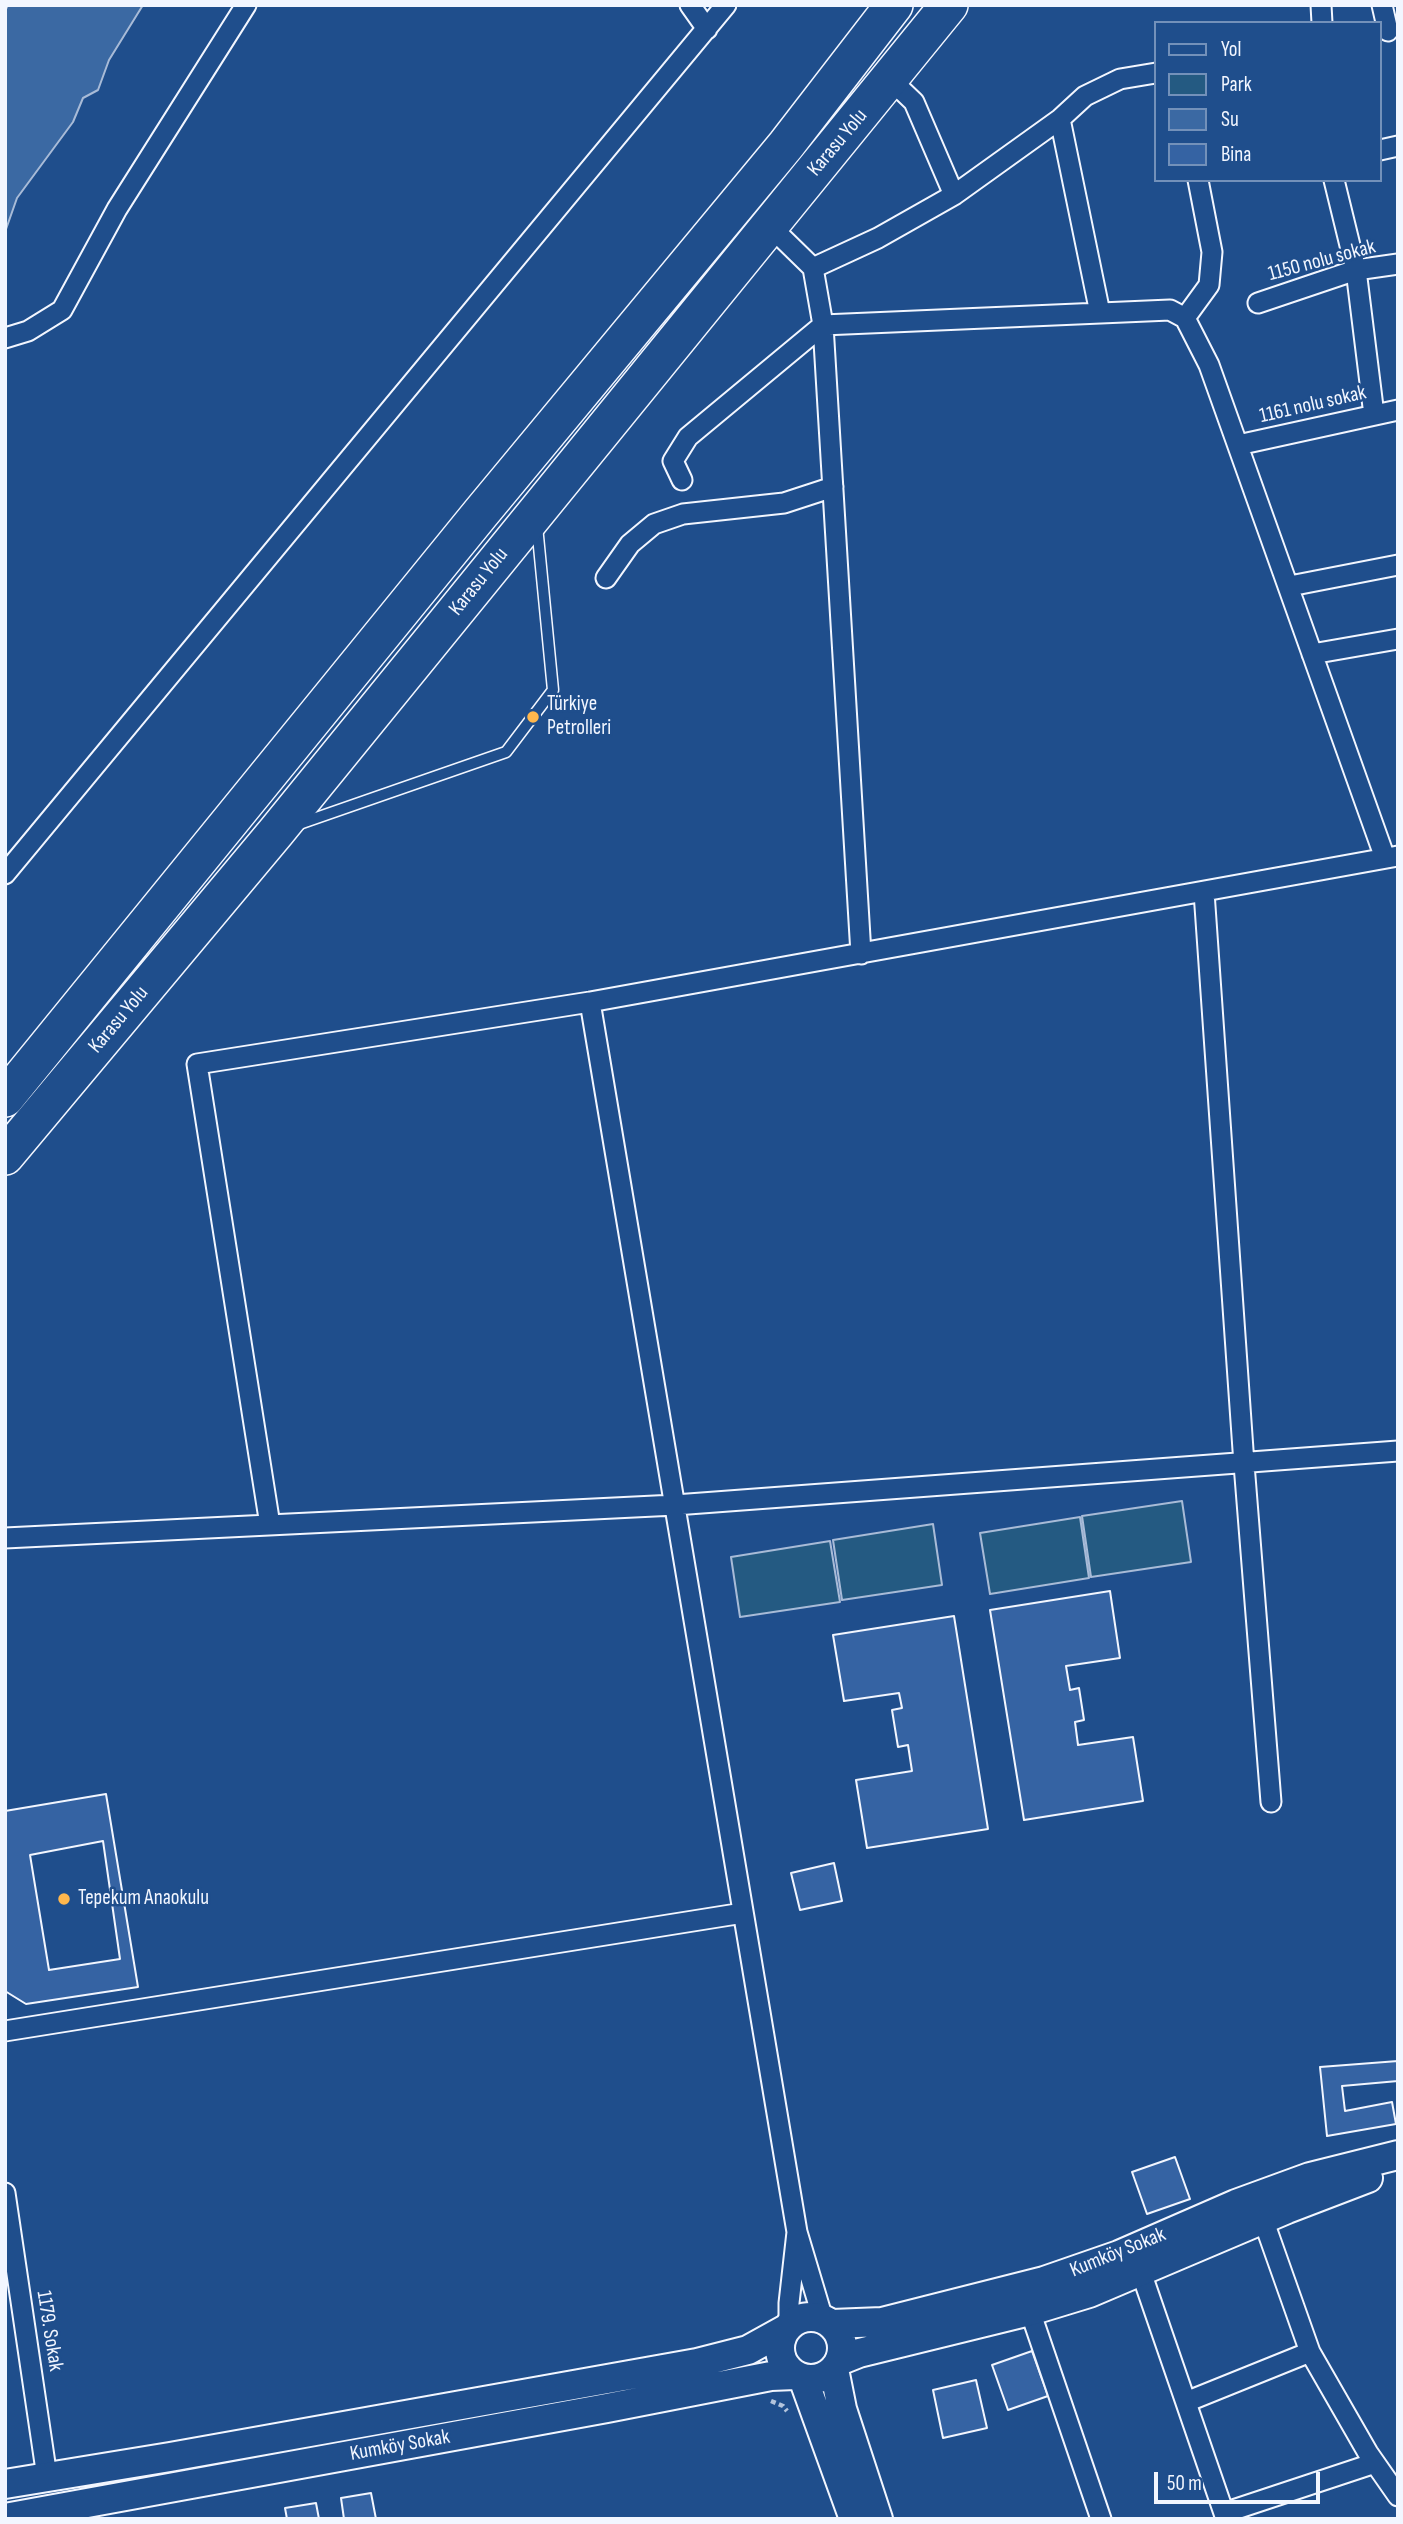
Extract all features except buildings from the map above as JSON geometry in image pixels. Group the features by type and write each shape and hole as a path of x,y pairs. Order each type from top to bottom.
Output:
{"highway":[{"path":"5,1098 480,514 778,155 894,5"},
{"name":"Karasu Yolu","path":"5,1156 276,832 891,80 949,5"}],"main road":[{"name":"Kumköy Sokak","path":"828,2321 882,2322 1044,2281 1119,2255 1236,2204 1310,2176 1398,2155"},
{"name":"Kumköy Sokak","path":"837,2365 859,2353 1030,2311 1089,2293 1263,2219 1373,2176 1398,2170"},
{"path":"837,2365 816,2379 799,2376 787,2368 779,2349 780,2338 787,2327 804,2317 828,2321 842,2341 837,2365 842,2409 878,2519"},
{"name":"Kumköy Sokak","path":"5,2484 197,2453 697,2363 748,2350 787,2327"},
{"name":"Kumköy Sokak","path":"5,2518 63,2514 771,2376 799,2376"},
{"path":"799,2376 853,2519"}],"street":[{"path":"5,338 28,331 62,310 117,209 246,5"},
{"path":"690,5 707,29"},
{"path":"5,874 726,5"},
{"path":"1382,5 1389,31"},
{"path":"813,268 878,238 954,195 1060,119 1085,96 1120,79 1154,73"},
{"path":"891,80 914,102 954,195"},
{"path":"1060,119 1100,313"},
{"path":"1185,318 1209,285 1212,252 1198,182"},
{"path":"1334,182 1356,270 1374,415"},
{"path":"770,226 813,268 823,325 861,954"},
{"name":"1150 nolu sokak","path":"1258,303 1356,270 1398,264"},
{"path":"270,1525 197,1064 590,1002 1391,857 1312,654 1290,586 1209,365 1185,318 1170,310 823,325 688,437 673,461 682,480"},
{"name":"1161 nolu sokak","path":"1238,445 1398,410"},
{"path":"606,578 630,544 654,524 682,514 784,503 833,487"},
{"path":"1290,586 1398,565"},
{"path":"1312,654 1398,639"},
{"path":"1204,892 1244,1464 1271,1802"},
{"path":"590,1002 797,2232 828,2321"},
{"path":"5,1538 675,1505 1398,1451"},
{"path":"5,2031 743,1913"},
{"name":"1179. Sokak","path":"5,2193 47,2476"},
{"path":"1263,2219 1310,2352 1375,2463 1398,2496"},
{"path":"787,2327 797,2232"},
{"path":"1141,2272 1225,2516 1375,2463"},
{"path":"1030,2311 1101,2519"},
{"path":"1186,2402 1310,2352"}],"lane":[{"path":"276,832 506,752 553,690 536,513"}],"path":[{"path":"765,2399 783,2406 790,2416"}],"green space":[{"path":"1182,1501 1191,1562 1091,1577 1082,1516"},
{"path":"1080,1517 1089,1578 990,1594 980,1533"},
{"path":"933,1524 942,1585 842,1600 833,1540"},
{"path":"830,1541 840,1602 740,1617 731,1557"}],"water":[{"path":"8,5 143,5 109,60 98,90 83,98 73,122 17,198 5,232 5,11"}],"place":[{"name":"Türkiye Petrolleri","path":"533,717"},
{"name":"Tepekum Anaokulu","path":"64,1899"}]}
